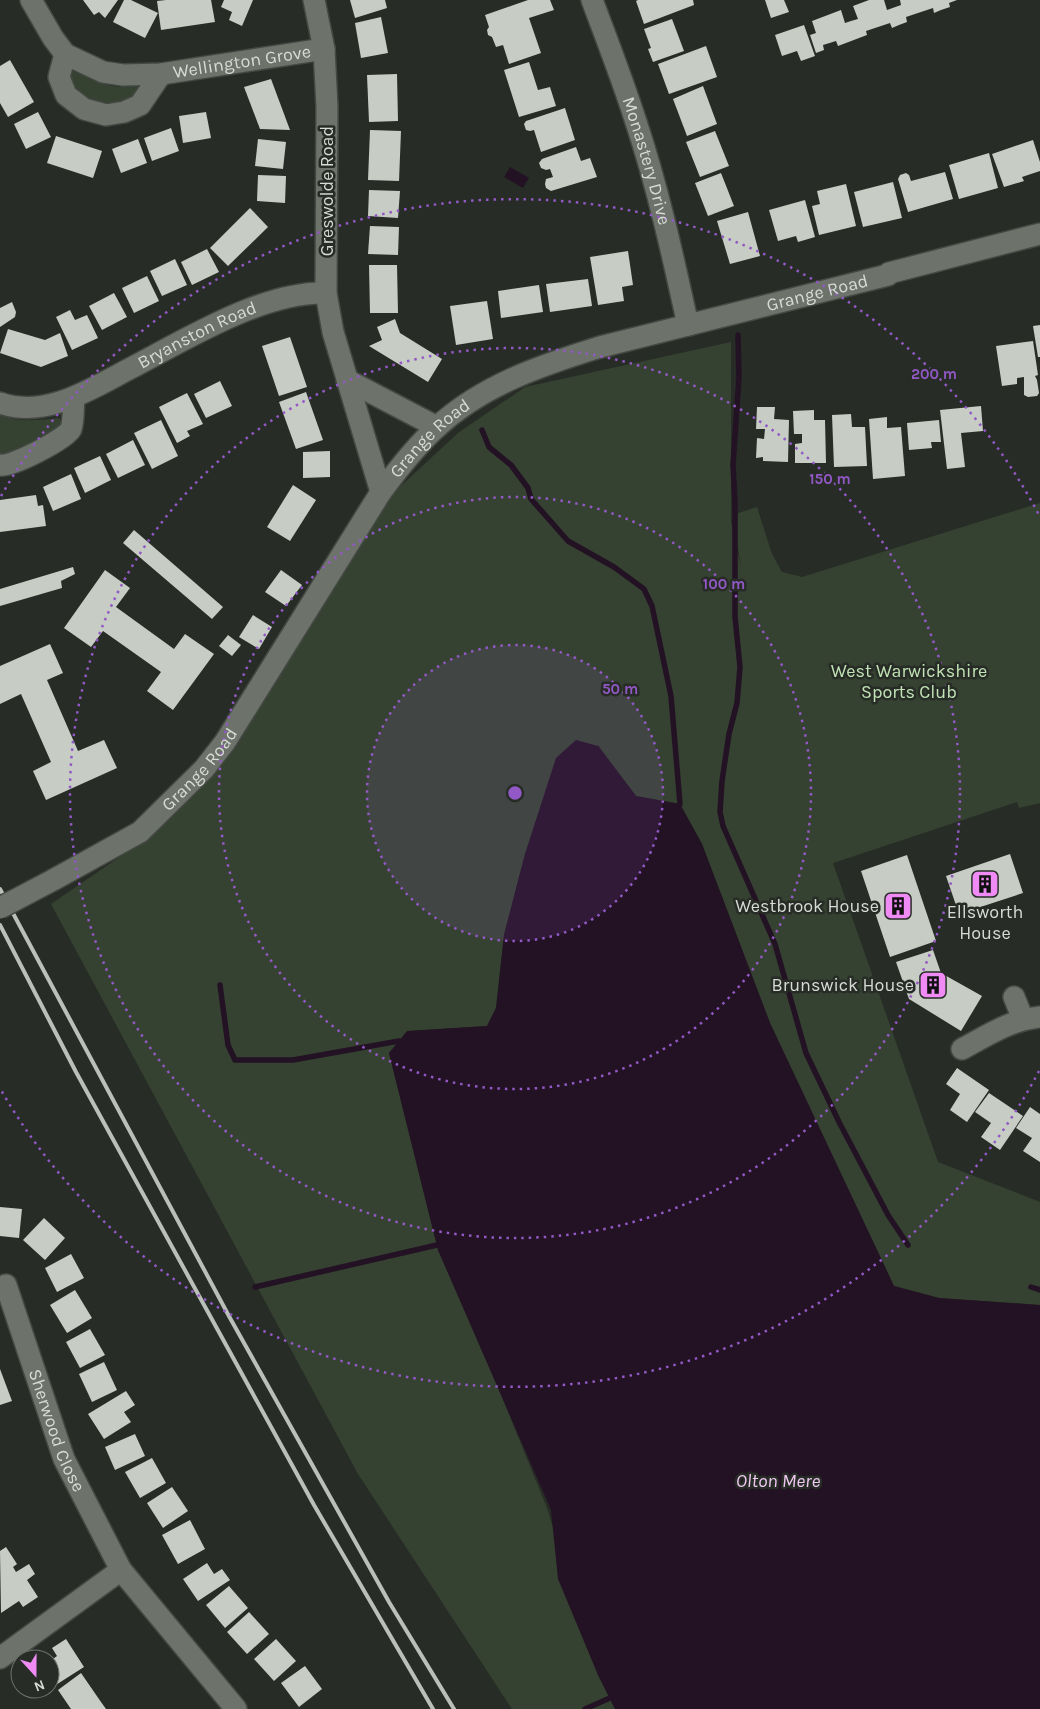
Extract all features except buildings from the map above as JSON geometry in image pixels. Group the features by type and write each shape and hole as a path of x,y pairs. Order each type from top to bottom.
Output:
{"street":[{"name":"Wellington Grove","path":"31,0 53,38 65,54 103,72 123,75 162,74 324,49"},
{"name":"Greswolde Road","path":"314,0 324,49 327,107 326,293 333,332 381,492"},
{"name":"Monastery Drive","path":"592,0 627,96 652,175 688,325"},
{"name":"Wellington Grove","path":"65,54 59,78 66,94 84,109 106,115 124,112 140,105 162,74"},
{"name":"Grange Road","path":"0,908 140,832 204,769 225,742 257,692 381,492 405,461 436,427 473,400 517,376 600,347 888,275 889,273 1040,234"},
{"name":"Bryanston Road","path":"0,403 39,407 74,398 244,310 309,292 326,293"},
{"path":"347,380 436,427"},
{"path":"0,465 3,466 16,462 65,436 71,428 74,398"},
{"path":"962,1049 1009,1023 1032,1018 1014,997"},
{"name":"Sherwood Close","path":"6,1285 64,1459 121,1570 236,1709"},
{"path":"0,1658 121,1570"}],"green space":[{"path":"73,71 109,85 121,87 138,86 143,91 116,109 76,97 67,77"},
{"name":"West Warwickshire Sports Club","path":"731,342 731,522 742,572 732,515 757,507 772,554 782,572 802,577 1040,503 1040,803 1019,808 1017,802 833,863 938,1162 1040,1202 1040,1305 939,1298 894,1286 770,1023 702,844 680,804 636,796 598,745 525,854 504,935 496,1008 487,1026 408,1031 389,1053 438,1250 493,1375 547,1508 598,1675 615,1709 512,1709 358,1474 51,904 137,845 225,758 391,495 458,433 525,387"},
{"path":"0,415 22,420 59,418 64,424 58,437 0,460"}],"water":[{"path":"510,167 529,178 523,188 504,177"},
{"name":"Olton Mere","path":"576,740 598,746 636,796 680,804 702,844 770,1023 894,1286 939,1298 1040,1305 1040,1709 615,1709 598,1675 558,1579 551,1510 438,1250 389,1053 407,1031 487,1026 496,1008 504,935 525,854 556,758"}],"waterway":[{"path":"738,335 739,377 733,465 735,502 735,617 740,667 737,703 729,734 722,781 720,812 723,826 775,944 806,1053 839,1122 888,1215 908,1245"},
{"path":"482,430 489,447 511,465 528,488 531,499 568,541 614,567 644,589 652,606 671,696 680,804"},
{"path":"220,985 228,1045 235,1060 293,1060 399,1041"},
{"path":"255,1287 437,1245"},
{"path":"1031,1287 1040,1290"},
{"path":"585,1709 610,1698"}],"railway":[{"path":"0,889 230,1318 389,1602 454,1709"},
{"path":"0,925 76,1072 314,1505 433,1709"}],"place":[{"name":"Ellsworth House","path":"985,884"},
{"name":"Westbrook House","path":"898,906"},
{"name":"Brunswick House","path":"933,985"}]}
